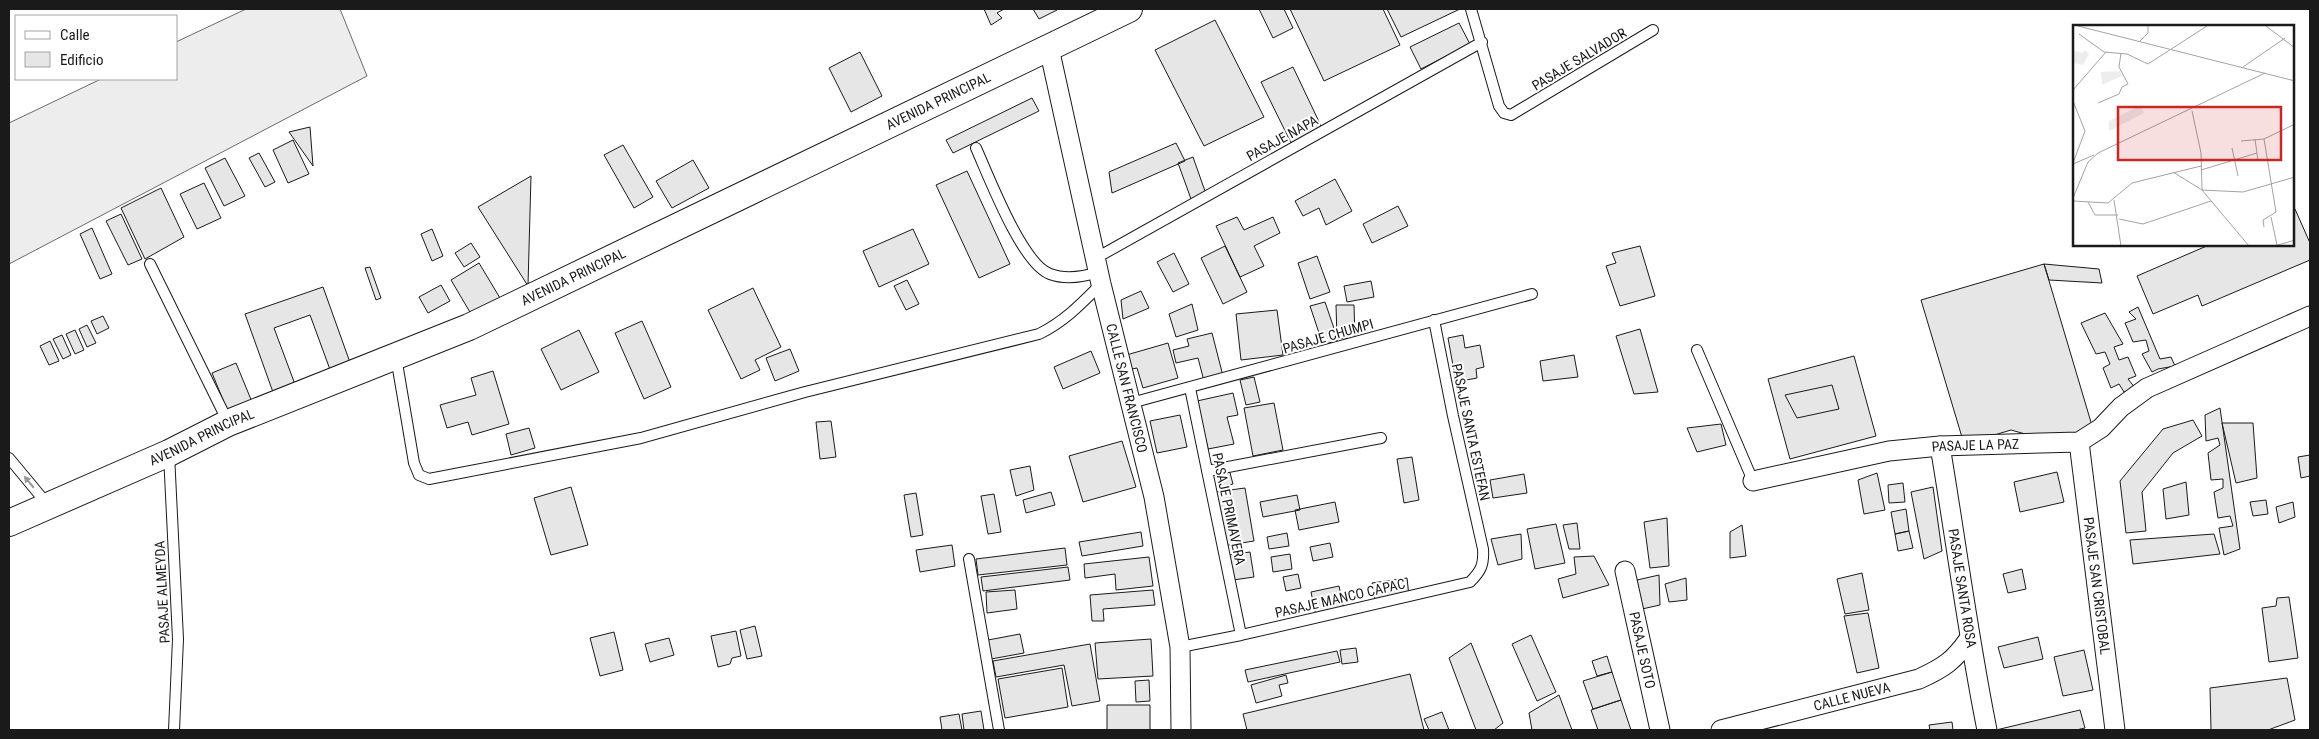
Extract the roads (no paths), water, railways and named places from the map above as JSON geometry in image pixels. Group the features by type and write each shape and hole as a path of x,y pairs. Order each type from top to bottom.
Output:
{"main road":[{"name":"AVENIDA PRINCIPAL","path":"9,523 169,452 228,423 469,327 1129,9"}],"street":[{"name":"CALLE SAN FRANCISCO","path":"1049,48 1099,271 1154,497 1180,647 1181,730"},
{"path":"2079,442 2101,428 2121,407 2147,388 2310,316"},
{"name":"PASAJE LA PAZ","path":"1753,481 1888,451 1940,446 2079,442"},
{"name":"PASAJE SAN CRISTOBAL","path":"2079,442 2115,730"},
{"name":"PASAJE SANTA ROSA","path":"1940,446 1958,549 1969,639 1987,730"},
{"name":"PASAJE SOTO","path":"1625,571 1660,730"},
{"name":"CALLE NUEVA","path":"1721,730 1919,679 1941,669 1957,657 1969,639"}],"lane":[{"path":"1471,9 1482,42"},
{"name":"PASAJE SALVADOR","path":"1482,42 1499,106 1504,114 1511,115 1520,112 1654,30"},
{"name":"PASAJE NAPA","path":"1099,271 1482,42"},
{"path":"976,148 1024,250 1036,266 1049,274 1065,278 1085,277 1099,271"},
{"path":"150,264 228,423"},
{"path":"396,356 414,463 419,475 429,479 641,438 805,392 1039,334 1057,325 1072,314 1099,271"},
{"name":"PASAJE CHUMPI","path":"1131,403 1532,294"},
{"name":"PASAJE SANTA ESTEFAN","path":"1434,320 1453,416 1483,549"},
{"name":"PASAJE LA PAZ","path":"1697,350 1753,481"},
{"name":"PASAJE PRIMAVERA","path":"1190,388 1241,635"},
{"path":"1207,471 1381,438"},
{"name":"PASAJE ALMEYDA","path":"169,452 178,638 174,730"},
{"path":"9,458 49,505"},
{"name":"PASAJE MANCO CAPAC","path":"1180,647 1241,635 1470,582 1479,573 1484,564 1483,549"},
{"path":"969,559 998,730"}]}
